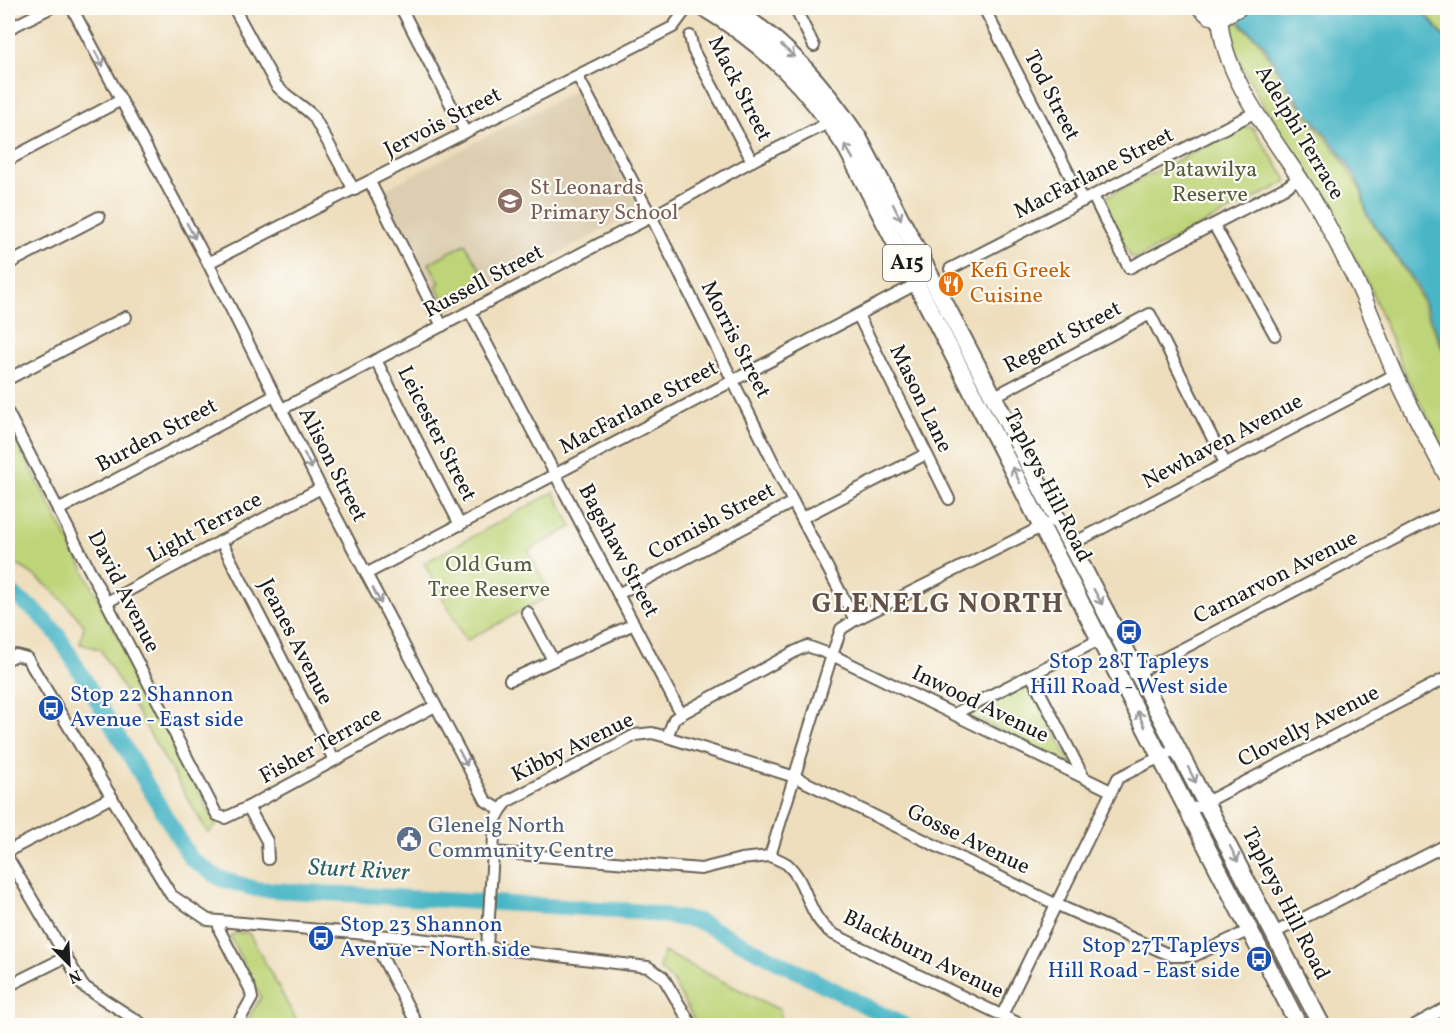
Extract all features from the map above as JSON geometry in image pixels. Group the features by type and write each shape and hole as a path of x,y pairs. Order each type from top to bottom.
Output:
{"main road":[{"name":"Tapleys Hill Road","path":"704,8 739,14 773,38 798,60 824,88 872,162 924,280 1050,523 1070,545 1139,672 1322,1026"},
{"name":"Tapleys Hill Road","path":"739,14 768,52 793,76 830,122 993,397 1101,639 1299,1026"}],"street":[{"path":"8,29 50,8"},
{"name":"Alison Street","path":"72,8 208,263 321,488 435,706 486,801 501,810"},
{"path":"234,8 276,85 284,94 305,107 314,117 354,190"},
{"path":"401,8 465,132"},
{"name":"Jervois Street","path":"208,263 673,27 687,8"},
{"path":"795,8 814,46"},
{"name":"Tod Street","path":"984,8 1083,201"},
{"name":"Adelphi Terrace","path":"1200,8 1209,16 1230,13 1222,40 1229,59 1256,112 1310,193 1360,289 1396,374 1448,478"},
{"name":"Mack Street","path":"690,36 693,50 752,160"},
{"name":"Morris Street","path":"578,77 855,620"},
{"path":"8,160 121,100"},
{"name":"MacFarlane Street","path":"950,269 1256,112"},
{"name":"Russell Street","path":"282,409 651,217 752,160 830,122"},
{"path":"1093,196 1129,267 1288,186 1299,177"},
{"path":"370,182 442,326"},
{"path":"8,264 99,217"},
{"path":"1214,225 1275,335"},
{"name":"MacFarlane Street","path":"366,574 924,280"},
{"name":"Bagshaw Street","path":"470,312 681,714"},
{"name":"Regent Street","path":"993,397 1150,314 1225,463"},
{"name":"Mason Lane","path":"858,315 949,499"},
{"path":"8,379 126,317"},
{"name":"Leicester Street","path":"376,360 460,525"},
{"name":"Newhaven Avenue","path":"1070,545 1396,374"},
{"name":"Burden Street","path":"58,510 274,396"},
{"name":"David Avenue","path":"8,413 214,810 225,818"},
{"name":"Cornish Street","path":"802,518 926,454"},
{"name":"Light Terrace","path":"107,602 321,488"},
{"name":"Cornish Street","path":"618,594 793,502"},
{"name":"Carnarvon Avenue","path":"1122,680 1448,511"},
{"path":"493,852 701,869 770,856 841,629 1050,523"},
{"name":"Jeanes Avenue","path":"221,542 334,760"},
{"path":"527,612 553,660"},
{"path":"510,680 634,624"},
{"path":"954,714 1101,639"},
{"path":"681,714 807,646 832,655"},
{"path":"8,659 16,655 27,658 171,896 208,920 487,947 648,967 663,977 692,1026"},
{"name":"Inwood Avenue","path":"832,655 1111,790"},
{"path":"1031,675 1083,776"},
{"name":"Clovelly Avenue","path":"1189,812 1448,677"},
{"name":"Fisher Terrace","path":"225,818 435,706"},
{"name":"Kibby Avenue","path":"501,810 508,801 635,735 652,733 667,737 674,719 681,714"},
{"name":"Gosse Avenue","path":"667,737 795,777 1056,904 1172,956 1194,956 1250,930"},
{"path":"1002,1015 1118,778 1178,748"},
{"path":"8,851 112,796"},
{"path":"249,807 267,842 268,859"},
{"path":"487,947 495,821 501,810"},
{"path":"1274,933 1448,844"},
{"name":"Blackburn Avenue","path":"770,856 787,864 799,881 817,919 833,934 1024,1026"},
{"path":"8,858 83,986 145,1026"},
{"path":"218,921 219,931 250,989 252,998 236,1026"},
{"path":"381,936 380,952 418,1026"},
{"path":"8,986 66,957"},
{"path":"1413,1026 1448,1007"}],"shaded area":[{"name":"St Leonards Primary School","path":"578,89 641,210 443,313 380,192"}],"green space":[{"path":"1421,8 1447,8 1447,39"},
{"path":"1238,22 1261,44 1289,93 1338,153 1361,191 1366,214 1414,284 1447,360 1447,455 1404,371 1369,285 1312,178 1263,105 1236,54 1229,30"},
{"name":"Patawilya Reserve","path":"1245,126 1253,128 1287,180 1285,183 1137,258 1131,257 1103,204 1106,197"},
{"path":"465,244 490,285 448,308 436,286 440,283 429,263"},
{"path":"8,424 216,825 208,833 100,649 80,644 84,625 50,588 8,560"},
{"name":"Old Gum Tree Reserve","path":"554,492 572,527 528,551 551,595 466,641 424,563"},
{"path":"1028,682 1072,765 965,714"},
{"path":"236,933 249,933 299,1025 255,1026 245,1024 261,997 230,937"},
{"path":"664,952 780,1010 780,1021 762,1025 697,1025 673,982 659,968"}],"water":[{"path":"1232,8 1420,8 1447,41 1447,356 1416,283 1367,214 1362,190 1341,153 1291,92 1263,43 1243,25"}],"waterway":[{"name":"Sturt River","path":"8,591 37,612 58,635 191,859 219,878 255,889 635,911 698,921 905,1026"}],"place":[{"name":"St Leonards Primary School","path":"510,201"},
{"name":"Kefi Greek Cuisine","path":"951,284"},
{"name":"Stop 28T Tapleys Hill Road - West side","path":"1129,632"},
{"name":"Stop 22 Shannon Avenue - East side","path":"51,708"},
{"name":"Glenelg North Community Centre","path":"409,839"},
{"name":"Stop 23 Shannon Avenue - North side","path":"321,938"},
{"name":"Stop 27T Tapleys Hill Road - East side","path":"1259,959"}],"district":[{"name":"GLENELG NORTH","path":"938,604"}]}
